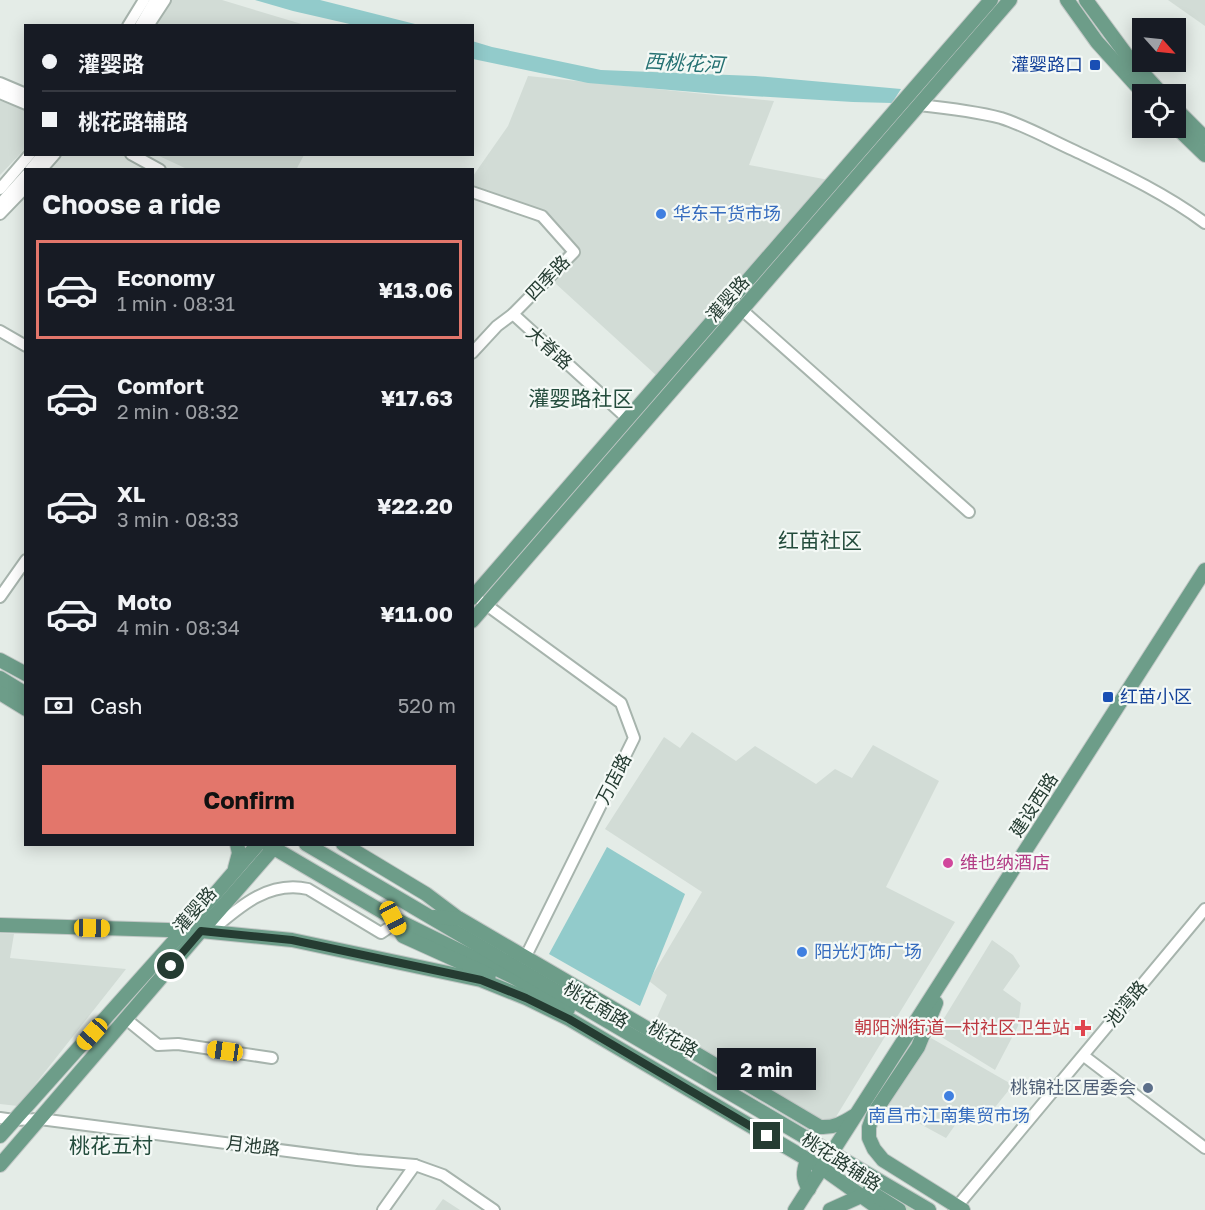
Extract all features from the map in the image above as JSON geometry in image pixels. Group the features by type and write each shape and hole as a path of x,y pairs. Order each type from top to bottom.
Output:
{"main road":[{"name":"灌婴路","path":"474,596 991,0"},
{"name":"灌婴路","path":"474,619 1010,0"},
{"path":"1067,0 1097,42 1135,84"},
{"path":"1086,0 1128,57 1153,84"},
{"path":"1186,119 1205,138"},
{"path":"1186,137 1205,155"},
{"name":"建设西路","path":"802,1210 858,1113 1205,570"},
{"name":"建设西路","path":"795,1210 937,1001 1205,580"},
{"path":"0,660 24,673"},
{"path":"0,673 24,687"},
{"path":"0,678 24,693"},
{"path":"0,693 24,708"},
{"path":"233,874 239,853 237,846"},
{"name":"灌婴路","path":"0,1136 7,1119 184,930 256,846"},
{"name":"灌婴路","path":"0,1165 205,931 273,846"},
{"name":"桃花南路","path":"273,846 390,923 515,978 661,1058"},
{"name":"桃花路","path":"309,846 428,916 522,963 661,1058 829,1163 928,1210"},
{"path":"346,846 426,894 522,963 684,1050"},
{"path":"428,916 460,919"},
{"path":"390,923 403,936 661,1058 690,1050 820,1126 828,1128 842,1124 858,1113"},
{"name":"桃花路辅路","path":"0,925 205,931 292,940 481,980 569,1019 807,1160 829,1163 861,1196 881,1210"},
{"path":"937,1001 918,1047 874,1113 869,1127 869,1138 883,1160 958,1209"},
{"path":"807,1160 803,1179 809,1189"},
{"path":"829,1163 899,1210"},
{"path":"830,1210 861,1196"}],"street":[{"path":"129,24 144,0"},
{"path":"141,24 155,0"},
{"path":"149,24 165,0"},
{"path":"0,83 24,93"},
{"path":"0,93 24,103"},
{"path":"919,105 972,111 1003,119 1035,132 1144,184 1205,223"},
{"path":"0,182 24,155"},
{"path":"0,189 28,156"},
{"path":"32,168 41,156"},
{"path":"43,168 53,156"},
{"path":"135,156 156,168"},
{"path":"0,204 24,177"},
{"path":"0,214 24,188"},
{"name":"四季路","path":"474,193 542,216 574,252 513,314"},
{"path":"742,310 969,512"},
{"name":"大脊路","path":"474,351 497,326 513,314 627,419"},
{"path":"0,331 24,345"},
{"path":"0,597 24,563"},
{"name":"万店路","path":"474,598 621,703 634,738 522,963"},
{"path":"205,931 245,902 267,892 295,886 308,889 381,933 390,923"},
{"name":"池湾路","path":"958,1209 1205,909"},
{"path":"431,969 439,953"},
{"path":"126,1019 158,1045 178,1044 272,1058"},
{"path":"1084,1056 1205,1148"},
{"name":"月池路","path":"7,1119 40,1119 357,1160 415,1165 443,1175 494,1210"},
{"path":"383,1210 415,1165"}],"shaded area":[{"path":"170,0 222,0 302,24 153,24"},
{"path":"1168,0 1205,0 1205,26"},
{"name":"华东干货市场","path":"528,76 774,101 749,165 829,180 657,376 544,273 572,242 474,187 474,175 508,126"},
{"path":"0,100 24,111 24,150 0,175"},
{"path":"159,156 303,156 297,168 185,168"},
{"name":"阳光灯饰广场","path":"692,732 736,761 755,746 816,784 835,769 852,778 873,745 939,781 886,887 955,922 831,1125 654,1024 667,995 649,981 702,892 605,829 664,737 680,748"},
{"path":"0,933 14,934 10,958 126,969 18,1106 0,1104"},
{"path":"992,940 1013,955 1020,966 1003,990 1021,1003 1018,1026 995,1070 935,1033"},
{"name":"南昌市江南集贸市场","path":"931,1038 1013,1085 983,1122 965,1111 946,1138 887,1106"},
{"path":"443,1199 460,1210 435,1210"}],"green space":[{"path":"852,1172 913,1210 896,1210 848,1178"}],"water":[{"path":"255,0 320,0 415,24 350,24"},
{"path":"474,42 601,70 755,76 901,89 892,103 718,94 588,83 474,59"},
{"path":"607,847 685,894 640,1006 549,954"}],"place":[{"name":"灌婴路口","path":"1095,65"},
{"name":"华东干货市场","path":"661,214"},
{"name":"红苗小区","path":"1108,697"},
{"name":"维也纳酒店","path":"948,863"},
{"name":"阳光灯饰广场","path":"802,952"},
{"name":"朝阳洲街道一村社区卫生站","path":"1083,1028"},
{"name":"桃锦社区居委会","path":"1148,1088"},
{"name":"南昌市江南集贸市场","path":"949,1096"}],"district":[{"name":"灌婴路社区","path":"581,399"},
{"name":"红苗社区","path":"820,541"},
{"name":"桃花五村","path":"111,1146"}],"route":[{"path":"171,966 201,931 292,940 481,980 569,1019 767,1136"}],"water label":[{"name":"西桃花河","path":"684,63"}]}
